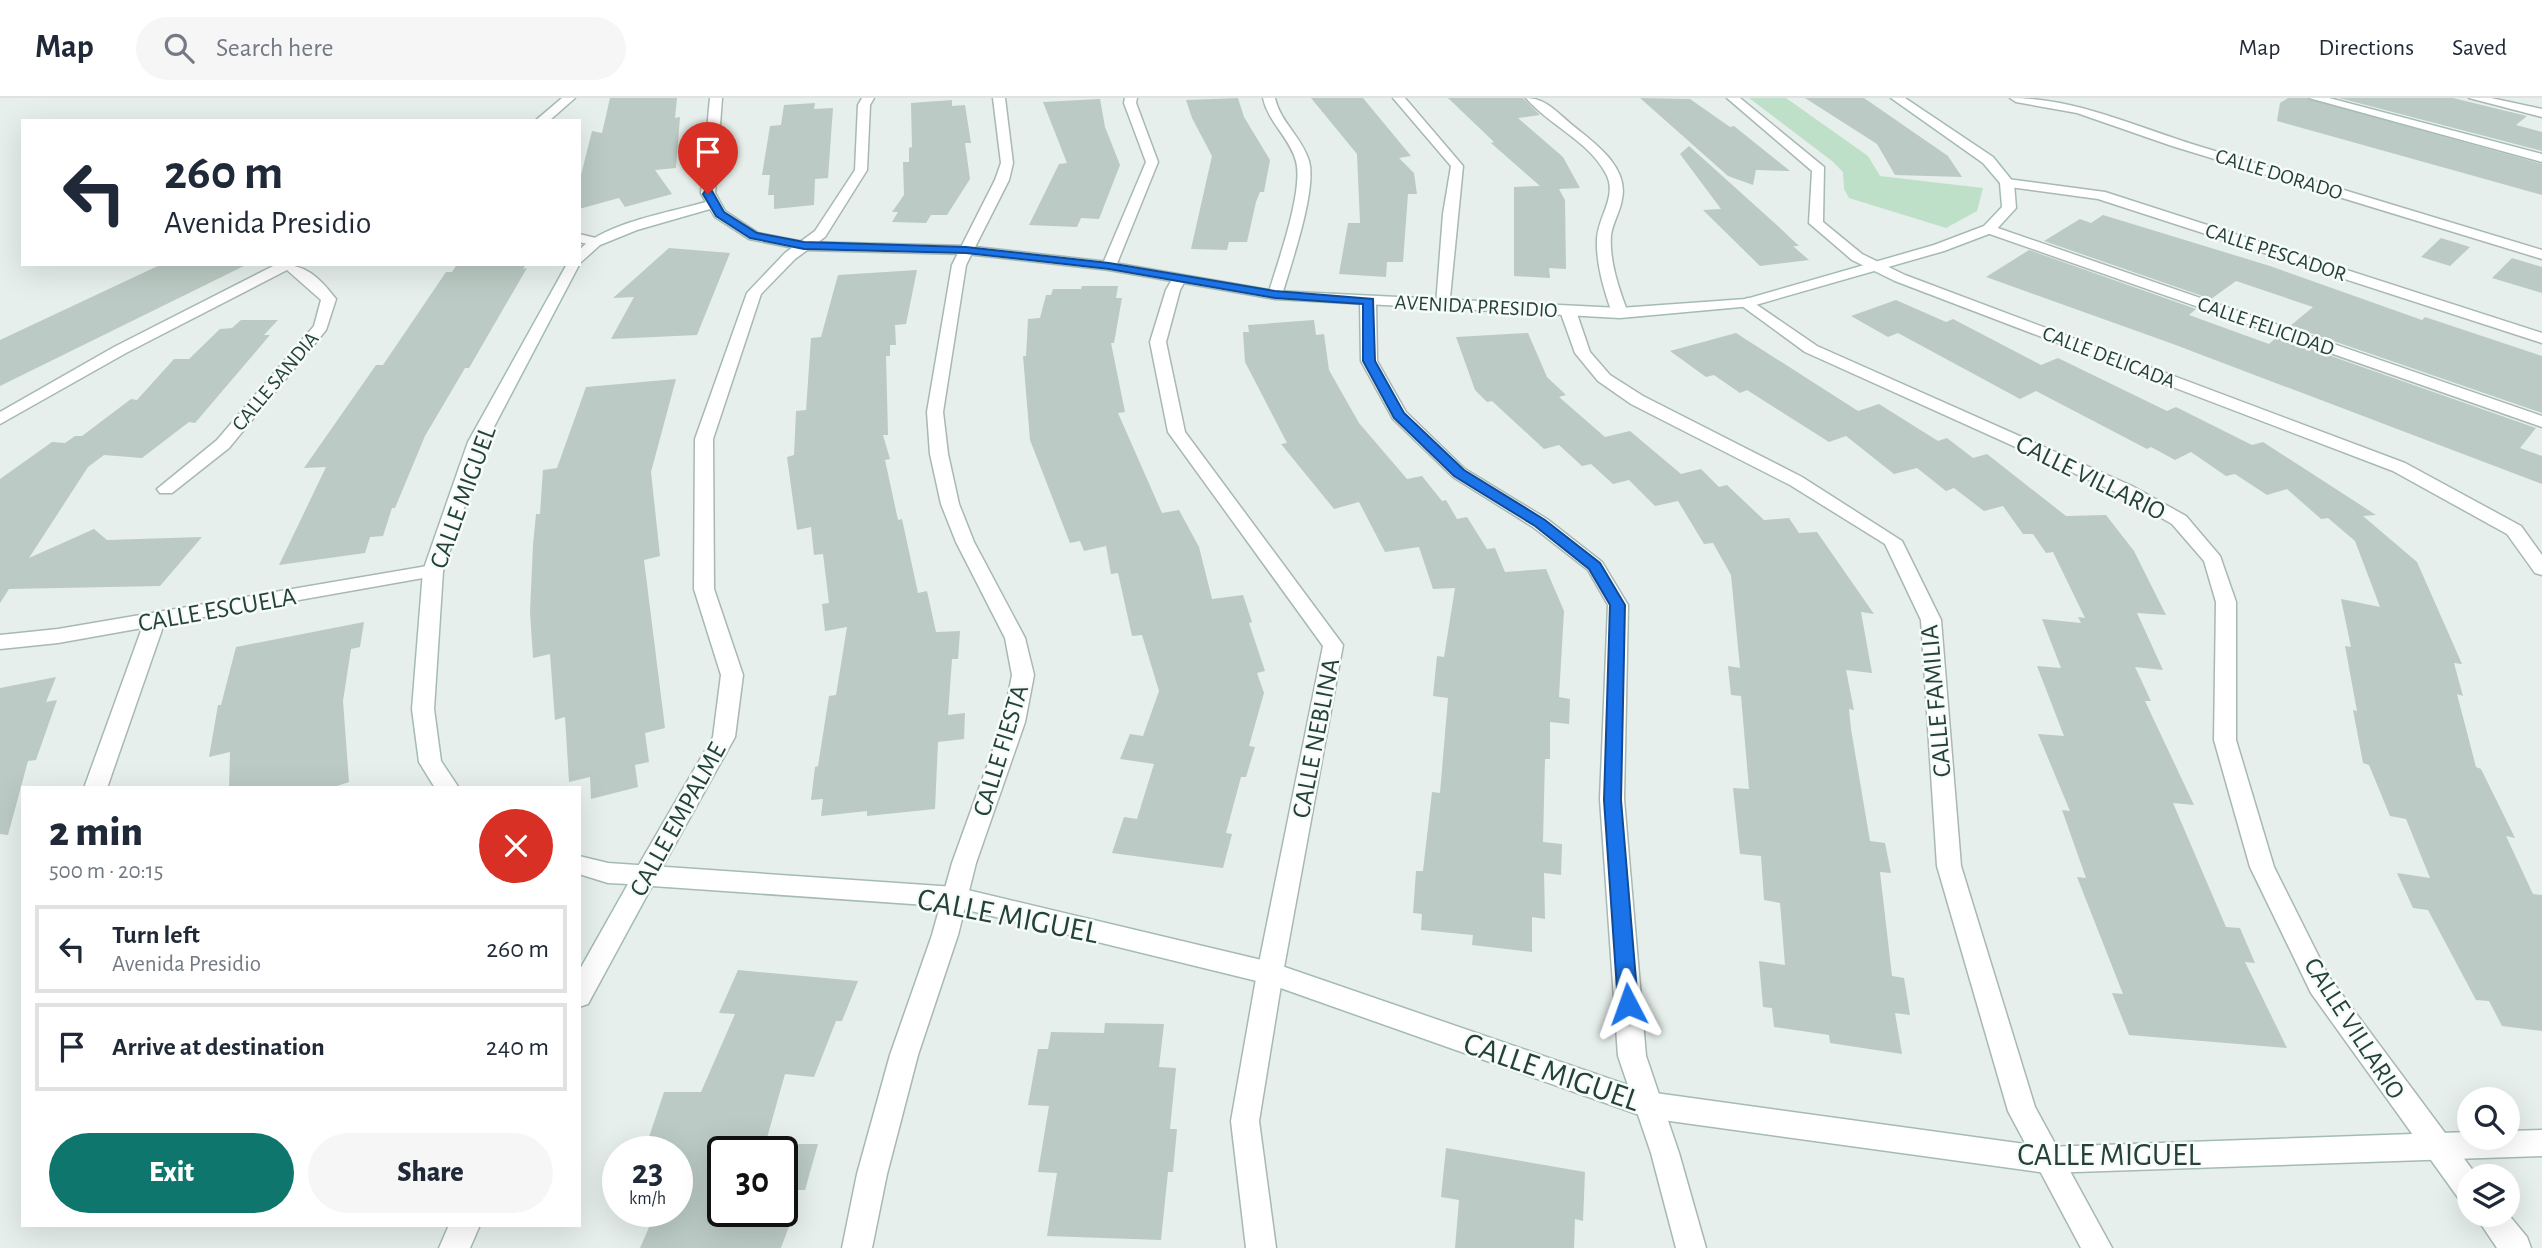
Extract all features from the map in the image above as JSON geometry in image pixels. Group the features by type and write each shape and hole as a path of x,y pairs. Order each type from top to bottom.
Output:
{"street":[{"path":"543,119 569,98"},
{"path":"581,257 595,243 632,227 715,204 708,194 716,98"},
{"name":"CALLE EMPALME","path":"581,992 724,737 732,675 704,589 704,439 754,293 790,256 820,234 861,170 864,105 868,98"},
{"name":"CALLE FIESTA","path":"857,1248 872,1174 904,1055 946,935 964,863 1014,722 1023,675 1015,638 965,542 950,504 939,454 935,412 959,265 1002,180 1007,163 999,98"},
{"path":"1109,266 1152,162 1130,103 1131,98"},
{"path":"1269,98 1270,109 1303,161 1303,186 1275,295"},
{"path":"1399,98 1457,166 1450,214 1444,305"},
{"path":"1532,98 1596,154 1614,175 1617,191 1604,239 1620,313"},
{"name":"CALLE DELICADA","path":"1733,98 1819,170 1816,223 1857,257 2399,467 2514,530 2542,569"},
{"path":"1897,98 1988,160 2007,183 2009,208 1989,229"},
{"name":"CALLE DORADO","path":"2016,98 2080,110 2176,143 2542,255"},
{"path":"2315,98 2542,158"},
{"path":"2475,98 2542,113"},
{"name":"CALLE PESCADOR","path":"2007,183 2100,195 2542,338"},
{"name":"AVENIDA PRESIDIO","path":"715,204 720,214 754,236 804,246 966,250 1109,266 1275,295 1620,313 1747,303 1878,267 1989,229"},
{"name":"CALLE FELICIDAD","path":"1989,229 2542,422"},
{"path":"581,239 595,243"},
{"path":"0,419 100,361 284,266"},
{"name":"CALLE SANDIA","path":"166,489 223,444 321,327 330,299 291,266"},
{"name":"CALLE MIGUEL","path":"447,786 430,762 422,709 433,570 477,442 573,266"},
{"name":"CALLE NEBLINA","path":"1179,279 1172,290 1158,342 1177,432 1333,645 1270,973 1245,1121 1261,1248"},
{"path":"1368,301 1369,361 1399,415 1459,473 1540,523 1595,566 1618,605 1612,800 1632,1056 1665,1153 1691,1248"},
{"name":"CALLE VILLARIO","path":"1747,303 1811,349 2126,490 2179,520 2213,560 2226,602 2223,642 2225,740 2262,867 2320,985 2457,1172"},
{"name":"CALLE FAMILIA","path":"1568,311 1571,326 1583,353 1604,378 1637,401 1796,481 1893,541 1931,620 1949,866 2022,1111 2046,1160 2097,1248"},
{"name":"CALLE ESCUELA","path":"0,642 58,636 155,620 433,570"},
{"path":"96,786 155,620"},
{"name":"CALLE MIGUEL","path":"581,866 608,873 955,897 1270,973 1648,1105 2046,1160 2542,1143"},
{"path":"454,1248 464,1227"},
{"path":"2499,1227 2516,1248"}],"green space":[{"path":"1749,98 1786,98 1868,156 1880,176 1983,188 1977,211 1946,228 1849,198 1844,189 1843,172 1832,161"}],"building":[{"path":"610,98 677,98 675,118 680,117 676,168 655,170 672,194 625,207 619,198 581,208 581,175 592,131 602,133"},
{"path":"1238,98 1244,117 1270,160 1264,192 1260,192 1256,202 1247,242 1229,242 1227,250 1191,249 1212,156 1192,118 1186,100"},
{"path":"1311,98 1363,98 1411,156 1399,158 1414,173 1417,194 1408,194 1403,262 1387,262 1386,277 1339,274 1348,223 1360,223 1357,154"},
{"path":"1448,98 1523,98 1540,115 1518,118 1563,157 1580,188 1559,189 1565,200 1566,269 1549,268 1550,278 1514,276 1514,187 1540,186 1491,143 1494,142"},
{"path":"1640,98 1690,99 1730,127 1734,126 1790,171 1756,170 1753,185 1728,176"},
{"path":"1805,98 1864,98 1948,156 1962,177 1895,175 1877,144"},
{"path":"2288,98 2306,98 2542,164 2542,195 2277,121 2280,103"},
{"path":"2339,98 2453,98 2527,116 2516,125 2542,132 2542,151"},
{"path":"1100,99 1105,127 1120,165 1099,219 1081,218 1077,227 1029,225 1059,164 1067,163 1043,102"},
{"path":"952,100 952,106 965,105 971,143 965,143 970,179 947,215 931,215 926,223 892,222 898,212 892,212 904,195 903,162 909,162 909,148 912,147 911,103"},
{"path":"815,103 814,109 833,108 828,178 815,179 814,205 774,209 774,195 768,195 770,175 762,175 770,126 781,125 784,105"},
{"path":"1689,146 1799,246 1793,246 1809,260 1760,266 1703,210 1721,209 1680,154"},
{"path":"2103,215 2270,266 2422,320 2425,317 2542,356 2542,413 2290,326 2313,307 2236,281 2211,299 2044,241 2080,219 2091,223"},
{"path":"2441,238 2470,247 2450,266 2421,257"},
{"path":"669,248 730,253 697,335 611,339 634,297 613,298"},
{"path":"2029,250 2196,309 2189,315 2269,344 2277,337 2536,428 2520,448 2542,456 2542,484 2173,344 1986,277"},
{"path":"2512,258 2542,267 2542,293 2492,278"},
{"path":"158,266 244,266 0,386 0,340"},
{"path":"456,266 527,268 469,368 465,368 425,436 395,508 392,508 383,536 370,537 365,553 279,565 326,467 304,468 376,365 383,365 446,272 452,272"},
{"path":"917,270 906,324 895,325 896,345 890,345 890,356 886,356 888,435 883,435 890,459 885,460 898,520 902,519 918,593 927,591 936,632 960,631 958,659 952,659 948,715 965,713 964,739 938,742 935,809 867,816 867,811 821,816 823,799 811,800 815,767 818,766 829,696 836,695 847,627 825,631 822,604 829,603 823,554 814,555 811,527 797,530 787,457 794,455 796,411 806,410 811,338 821,337 838,275"},
{"path":"1082,286 1118,286 1116,298 1122,298 1114,343 1111,343 1125,412 1118,413 1162,513 1179,510 1199,547 1212,599 1243,595 1265,671 1257,673 1264,693 1249,746 1255,747 1246,777 1241,777 1226,833 1232,834 1223,868 1112,853 1124,817 1137,819 1154,764 1120,759 1130,734 1143,736 1159,691 1142,635 1132,636 1118,573 1111,574 1106,546 1084,551 1080,541 1070,543 1030,440 1023,356 1026,356 1028,319 1040,318 1046,295 1051,295 1053,289 1081,289"},
{"path":"1896,300 1946,322 1953,319 2041,365 2058,358 2167,411 2176,407 2252,445 2263,442 2376,515 2363,516 2417,562 2462,664 2454,663 2463,696 2457,694 2476,767 2481,769 2515,838 2506,836 2533,894 2542,895 2542,1031 2502,1026 2489,1001 2476,1000 2428,910 2413,908 2397,873 2430,878 2406,819 2390,816 2369,765 2363,763 2345,646 2351,647 2341,599 2380,607 2355,541 2328,518 2321,519 2287,489 2267,495 2235,474 2226,476 2191,452 2175,460 2151,447 2147,449 2036,391 2020,399 1898,333 1888,337 1851,316"},
{"path":"241,320 278,320 264,335 270,335 195,423 189,422 142,458 104,455 88,467 29,558 94,529 107,540 202,537 160,586 9,589 0,603 0,479 52,442 65,443 75,436 82,436 131,399 137,400 174,359 189,359 220,329 232,328"},
{"path":"1314,320 1316,335 1324,334 1329,370 1359,423 1407,479 1422,476 1442,501 1446,500 1457,519 1467,517 1487,549 1495,548 1505,572 1546,569 1564,611 1559,697 1570,699 1569,724 1550,722 1550,759 1545,759 1543,842 1562,844 1561,875 1544,873 1545,919 1532,917 1532,952 1472,945 1473,935 1421,930 1422,914 1413,913 1416,871 1423,871 1432,792 1440,793 1448,698 1433,696 1437,656 1444,657 1455,588 1433,589 1419,547 1385,552 1359,502 1334,509 1281,444 1287,443 1245,362 1243,332 1249,332 1248,325"},
{"path":"1528,333 1547,377 1566,395 1559,397 1605,437 1630,431 1681,474 1701,469 1719,487 1727,485 1764,520 1789,518 1799,533 1817,532 1874,614 1861,612 1872,673 1846,670 1854,710 1849,709 1851,729 1870,841 1885,843 1891,873 1880,872 1892,976 1904,978 1910,1015 1895,1013 1902,1054 1830,1043 1829,1035 1774,1027 1772,1008 1763,1007 1759,961 1785,965 1780,903 1764,900 1761,856 1740,854 1733,788 1749,789 1741,696 1731,695 1728,666 1740,668 1731,575 1713,543 1704,544 1678,501 1655,506 1629,480 1613,484 1591,464 1582,466 1559,445 1544,449 1492,401 1487,402 1475,390 1456,337"},
{"path":"1736,333 1858,411 1879,404 1938,441 1947,438 1973,458 1987,454 2066,516 2106,515 2134,551 2166,615 2137,613 2163,670 2135,667 2151,701 2145,701 2194,805 2173,803 2226,927 2240,928 2255,963 2245,962 2287,1048 2129,1035 2112,993 2123,994 2077,877 2086,878 2062,810 2070,811 2038,734 2064,736 2037,666 2061,668 2042,619 2081,623 2078,617 2085,618 2053,552 2046,553 2033,534 2023,534 2003,506 1984,511 1954,488 1946,491 1917,468 1894,474 1846,436 1829,442 1747,390 1740,393 1714,375 1706,377 1670,351"},
{"path":"676,379 651,472 660,556 644,560 665,728 645,733 649,762 635,765 638,787 591,799 590,777 569,782 565,717 555,720 550,654 533,658 530,612 533,545 536,514 540,514 543,470 557,468 586,387"},
{"path":"364,622 360,647 351,649 343,701 349,782 337,786 229,786 230,752 209,757 218,705 221,705 236,647"},
{"path":"56,677 46,702 57,700 36,760 28,761 8,835 0,834 0,688"},
{"path":"738,970 858,981 842,1021 836,1021 814,1077 785,1074 768,1136 707,1136 707,1227 789,1227 781,1248 640,1248 649,1227 693,1227 693,1136 649,1136 664,1092 701,1092 735,1014 719,1013"},
{"path":"1105,1023 1164,1024 1159,1067 1176,1068 1170,1129 1177,1129 1173,1172 1168,1172 1161,1240 1047,1236 1057,1173 1038,1172 1049,1106 1028,1105 1038,1049 1048,1049 1051,1032 1104,1033"},
{"path":"798,1144 818,1144 805,1190 798,1190"},
{"path":"1446,1148 1585,1172 1583,1221 1575,1219 1574,1248 1455,1248 1459,1200 1441,1197"}],"route":[{"path":"708,194 720,214 754,236 804,246 966,250 1109,266 1275,295 1368,301 1369,361 1399,415 1459,473 1540,523 1595,566 1618,605 1612,800 1628,1004"}]}
